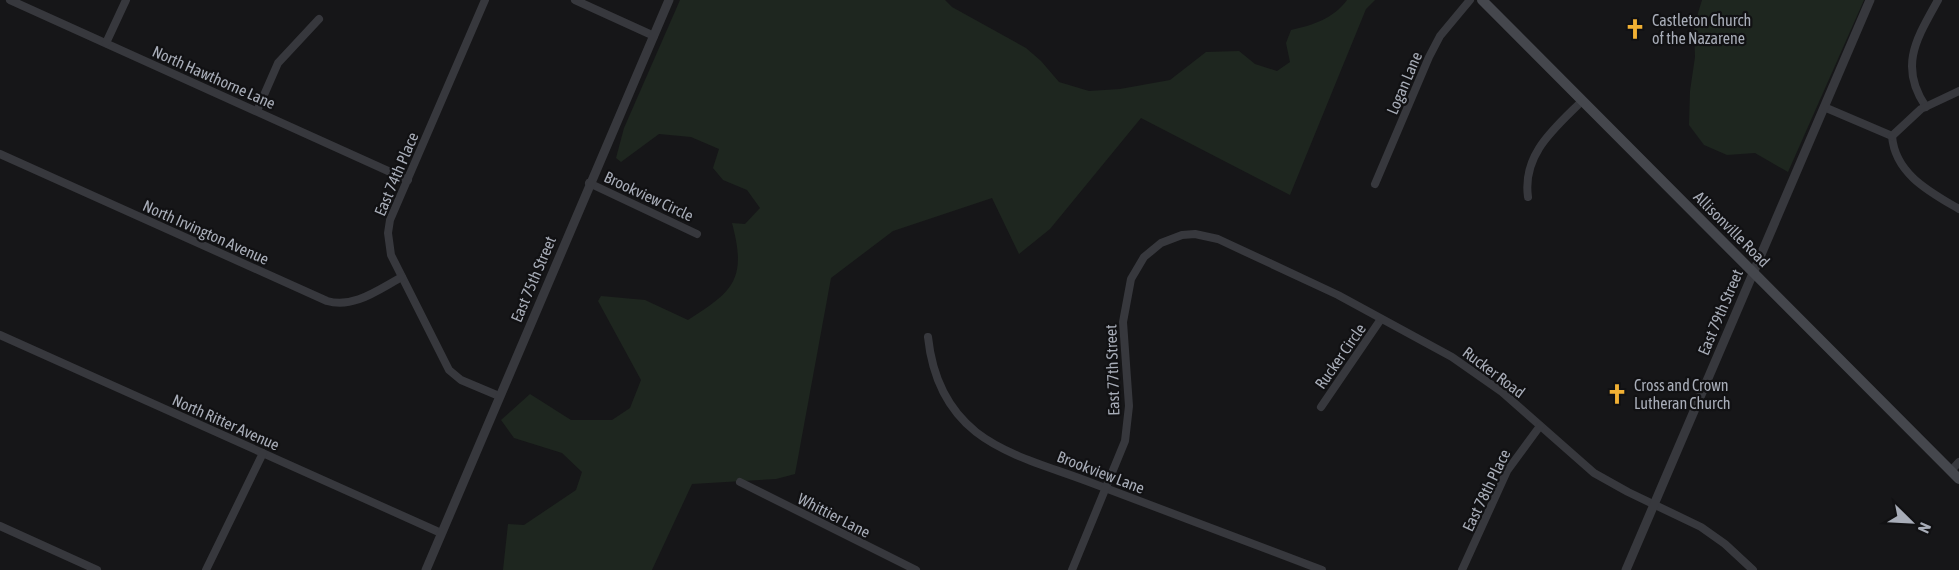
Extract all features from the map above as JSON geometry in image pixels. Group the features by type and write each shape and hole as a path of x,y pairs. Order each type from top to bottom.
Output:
{"main road":[{"name":"Allisonville Road","path":"1482,0 1959,479"}],"street":[{"name":"North Hawthorne Lane","path":"10,0 408,180"},
{"path":"106,43 126,0"},
{"name":"East 74th Place","path":"485,0 390,220 387,233 391,255 449,370 461,380 500,396"},
{"path":"575,0 654,36"},
{"name":"East 75th Street","path":"426,570 589,183 669,0"},
{"name":"Logan Lane","path":"1375,184 1440,36 1470,0"},
{"name":"East 79th Street","path":"1626,570 1870,0"},
{"path":"1926,106 1913,82 1911,60 1916,41 1938,0"},
{"path":"257,111 280,60 319,20"},
{"path":"1892,136 1926,106 1959,91"},
{"path":"1528,197 1529,169 1537,148 1582,101"},
{"path":"1824,107 1892,136"},
{"path":"1892,136 1898,157 1912,178 1959,209"},
{"name":"North Irvington Avenue","path":"0,154 327,301 345,303 358,300 402,277"},
{"name":"Brookview Circle","path":"589,183 697,234"},
{"name":"Rucker Road","path":"1195,234 1221,240 1349,300 1471,369 1594,473 1712,533 1753,570"},
{"name":"East 77th Street","path":"1072,570 1107,488 1127,432 1130,406 1123,322 1131,279 1144,257 1161,243 1174,237 1195,234"},
{"name":"Rucker Circle","path":"1321,407 1381,320"},
{"name":"North Ritter Avenue","path":"0,335 441,532"},
{"name":"Brookview Lane","path":"928,337 931,358 942,390 956,412 975,431 998,446 1322,570"},
{"name":"East 78th Place","path":"1462,570 1507,471 1540,426"},
{"path":"206,570 263,453"},
{"path":"1951,471 1959,462"},
{"name":"Whittier Lane","path":"740,482 916,570"},
{"path":"0,526 97,570"}],"shaded area":[{"path":"680,0 945,0 952,7 1026,48 1059,82 1089,91 1120,89 1170,80 1206,52 1239,51 1255,64 1277,71 1290,62 1286,43 1291,30 1322,20 1335,12 1347,0 1375,0 1366,9 1290,195 1141,118 1050,229 1019,254 992,198 893,231 831,278 795,474 776,479 692,484 652,570 503,570 508,524 524,525 576,490 582,472 562,453 514,438 501,420 530,394 571,420 612,420 630,408 641,380 598,301 601,296 645,300 688,320 716,300 733,282 738,258 732,223 745,224 760,208 747,190 723,180 713,168 719,149 691,137 659,134 621,162 616,158 624,128"},
{"path":"1702,0 1864,0 1788,172 1755,153 1727,155 1704,145 1689,125 1690,91 1695,57 1694,26"}],"place":[{"name":"Castleton Church of the Nazarene","path":"1635,29"},
{"name":"Cross and Crown Lutheran Church","path":"1617,394"}]}
